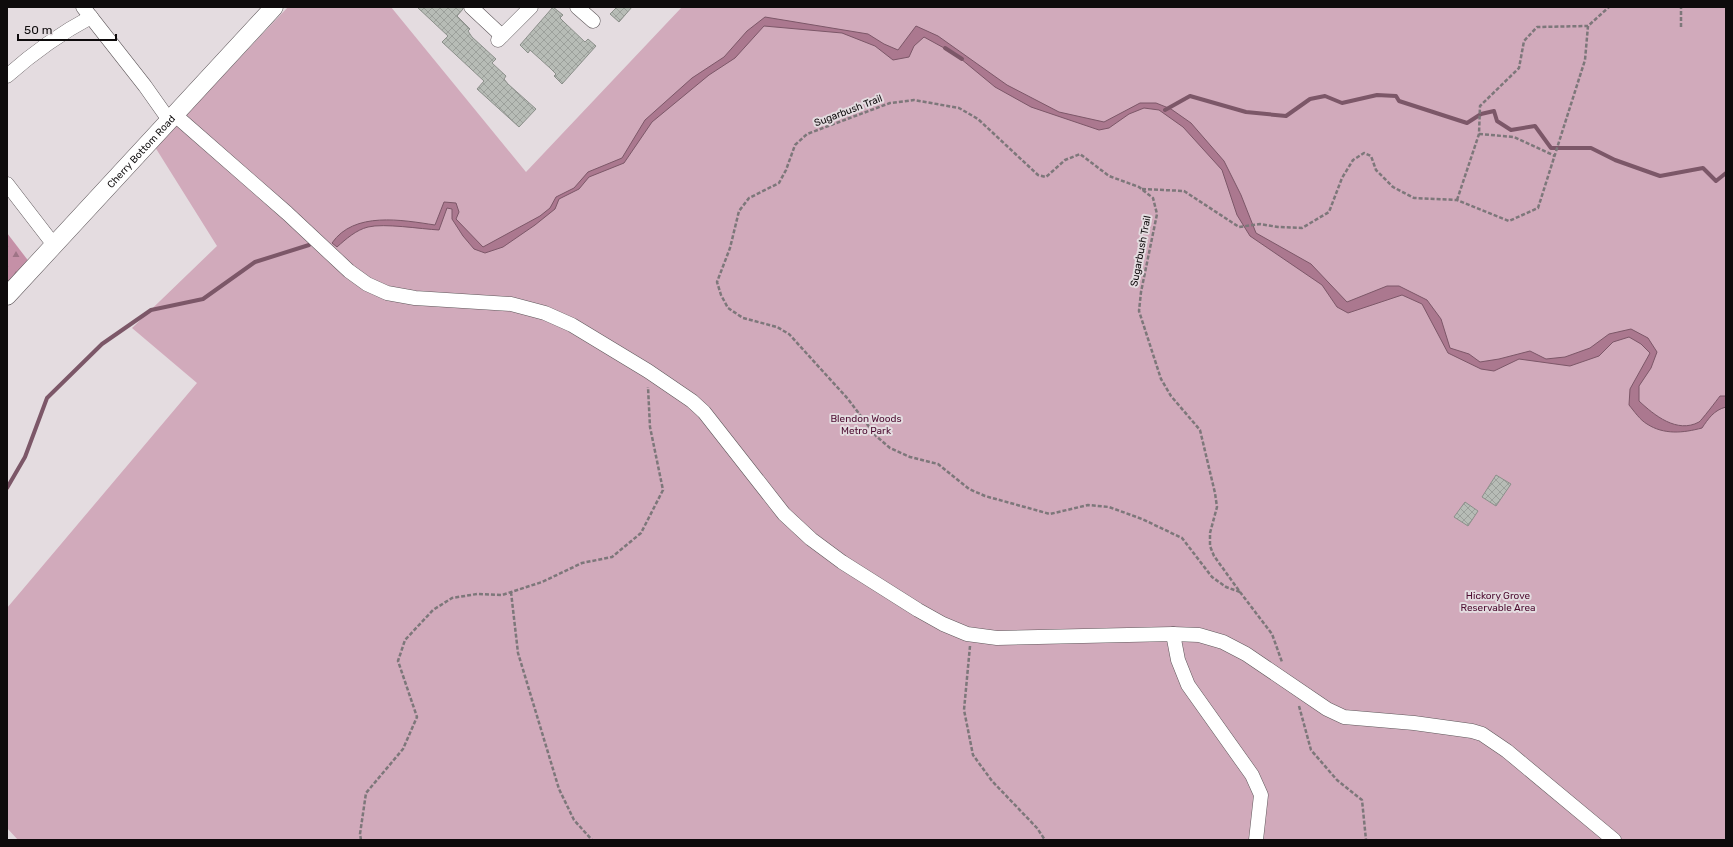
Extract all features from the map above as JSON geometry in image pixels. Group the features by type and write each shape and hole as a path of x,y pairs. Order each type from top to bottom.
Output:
{"main road":[{"name":"Cherry Bottom Road","path":"7,296 274,7"}],"street":[{"path":"471,7 500,38 531,7"},
{"path":"577,7 593,21"},
{"path":"7,76 40,48 87,12 145,86 172,117 287,213 349,271 367,284 387,293 408,296 511,304 545,313 572,325 648,371 692,401 704,412 784,514 810,539 842,562 943,624 972,634 997,638 1173,634 1199,635 1223,642 1246,654 1327,709 1344,716 1414,723 1472,731 1482,734 1506,750 1614,840"},
{"path":"7,184 54,245"},
{"path":"1173,634 1178,660 1188,685 1252,775 1261,795 1256,840"}],"path":[{"path":"1457,200 1479,134 1480,106 1519,68 1524,41 1537,27 1588,26 1609,7"},
{"path":"1681,7 1681,27"},
{"path":"1142,189 1184,191 1239,228 1260,224 1278,227 1302,228 1329,212 1342,178 1353,160 1364,152 1372,156 1376,170 1393,187 1414,198 1457,200 1509,221 1538,208 1585,60 1588,26"},
{"name":"Sugarbush Trail","path":"1240,592 1226,587 1212,577 1182,538 1142,519 1109,507 1088,505 1050,514 985,496 970,489 938,464 910,457 890,448 876,436 848,399 789,334 777,327 743,318 728,308 721,295 718,282 730,248 739,211 749,198 779,183 786,170 795,145 807,134 814,131 890,103 914,100 959,108 978,119 1038,175 1046,177 1065,160 1080,154 1109,176 1142,189 1153,198 1157,214 1141,292 1139,311 1161,379 1171,396 1200,430 1217,507 1210,533 1210,546 1214,556 1272,634 1284,668 1294,688 1311,750 1337,780 1362,800 1366,840"},
{"path":"1479,134 1514,138 1555,156"},
{"path":"361,840 360,834 366,793 403,749 417,716 398,661 405,640 432,610 452,598 478,594 502,595 542,582 582,563 612,557 641,533 663,490 650,427 648,371"},
{"path":"510,592 518,653 559,789 574,820 592,840"},
{"path":"972,634 964,710 973,755 992,781 1037,828 1045,840"}],"green space":[{"name":"Blendon Woods Metro Park","path":"288,7 391,7 526,172 682,7 1726,7 1726,840 18,840 7,828 7,608 197,383 132,328 217,246 155,147"},
{"path":"7,233 30,263 7,290"}],"shaded area":[{"path":"765,17 868,34 884,44 898,50 916,26 938,36 1007,85 1059,112 1104,122 1140,103 1156,103 1171,109 1191,123 1224,161 1241,195 1256,233 1311,264 1347,302 1387,286 1399,286 1427,300 1441,319 1450,348 1469,354 1480,362 1530,351 1546,359 1565,357 1590,348 1609,334 1631,329 1648,338 1657,352 1651,368 1639,386 1639,401 1652,412 1666,421 1682,426 1699,422 1720,396 1726,396 1726,407 1722,408 1709,418 1702,428 1695,430 1674,432 1660,430 1653,428 1644,422 1629,405 1630,389 1650,353 1641,344 1629,337 1613,342 1599,356 1570,366 1519,359 1494,371 1481,369 1448,353 1422,304 1402,295 1348,313 1337,307 1322,285 1250,236 1237,215 1222,170 1183,127 1159,110 1144,108 1129,114 1109,128 1099,130 1031,107 995,87 955,54 924,37 914,46 909,57 893,60 875,46 842,33 764,26 735,58 709,75 652,122 624,163 589,177 579,189 559,199 555,209 503,247 485,253 474,249 452,219 452,209 447,208 439,230 375,226 359,230 337,247 332,243 341,233 353,226 366,222 394,220 435,225 444,202 456,203 459,212 456,219 483,247 540,216 550,208 556,197 574,188 588,172 622,158 645,120 692,78 724,57 747,31"}],"building":[{"path":"417,7 463,7 457,16 470,29 468,31 472,37 496,59 492,63 506,76 504,79 508,84 536,109 519,127 477,89 484,81 442,42 448,36"},
{"path":"553,7 563,15 560,18 585,42 588,39 596,46 562,84 554,76 556,74 550,68 530,50 528,53 520,45"},
{"path":"617,7 632,7 619,22 610,14"},
{"path":"1496,475 1511,484 1496,506 1482,497"},
{"path":"1465,502 1478,511 1468,526 1454,517"}],"waterway":[{"path":"945,48 962,59"},
{"path":"1165,110 1190,96 1246,112 1286,116 1310,99 1325,96 1342,103 1377,95 1396,96 1399,101 1467,123 1481,114 1494,111 1497,121 1511,130 1535,126 1551,148 1591,148 1615,160 1660,176 1703,168 1716,181 1726,173"},
{"path":"7,488 25,457 47,398 102,344 151,310 203,299 255,262 309,245"}],"park label":[{"name":"Hickory Grove Reservable Area","path":"1498,600"}]}
